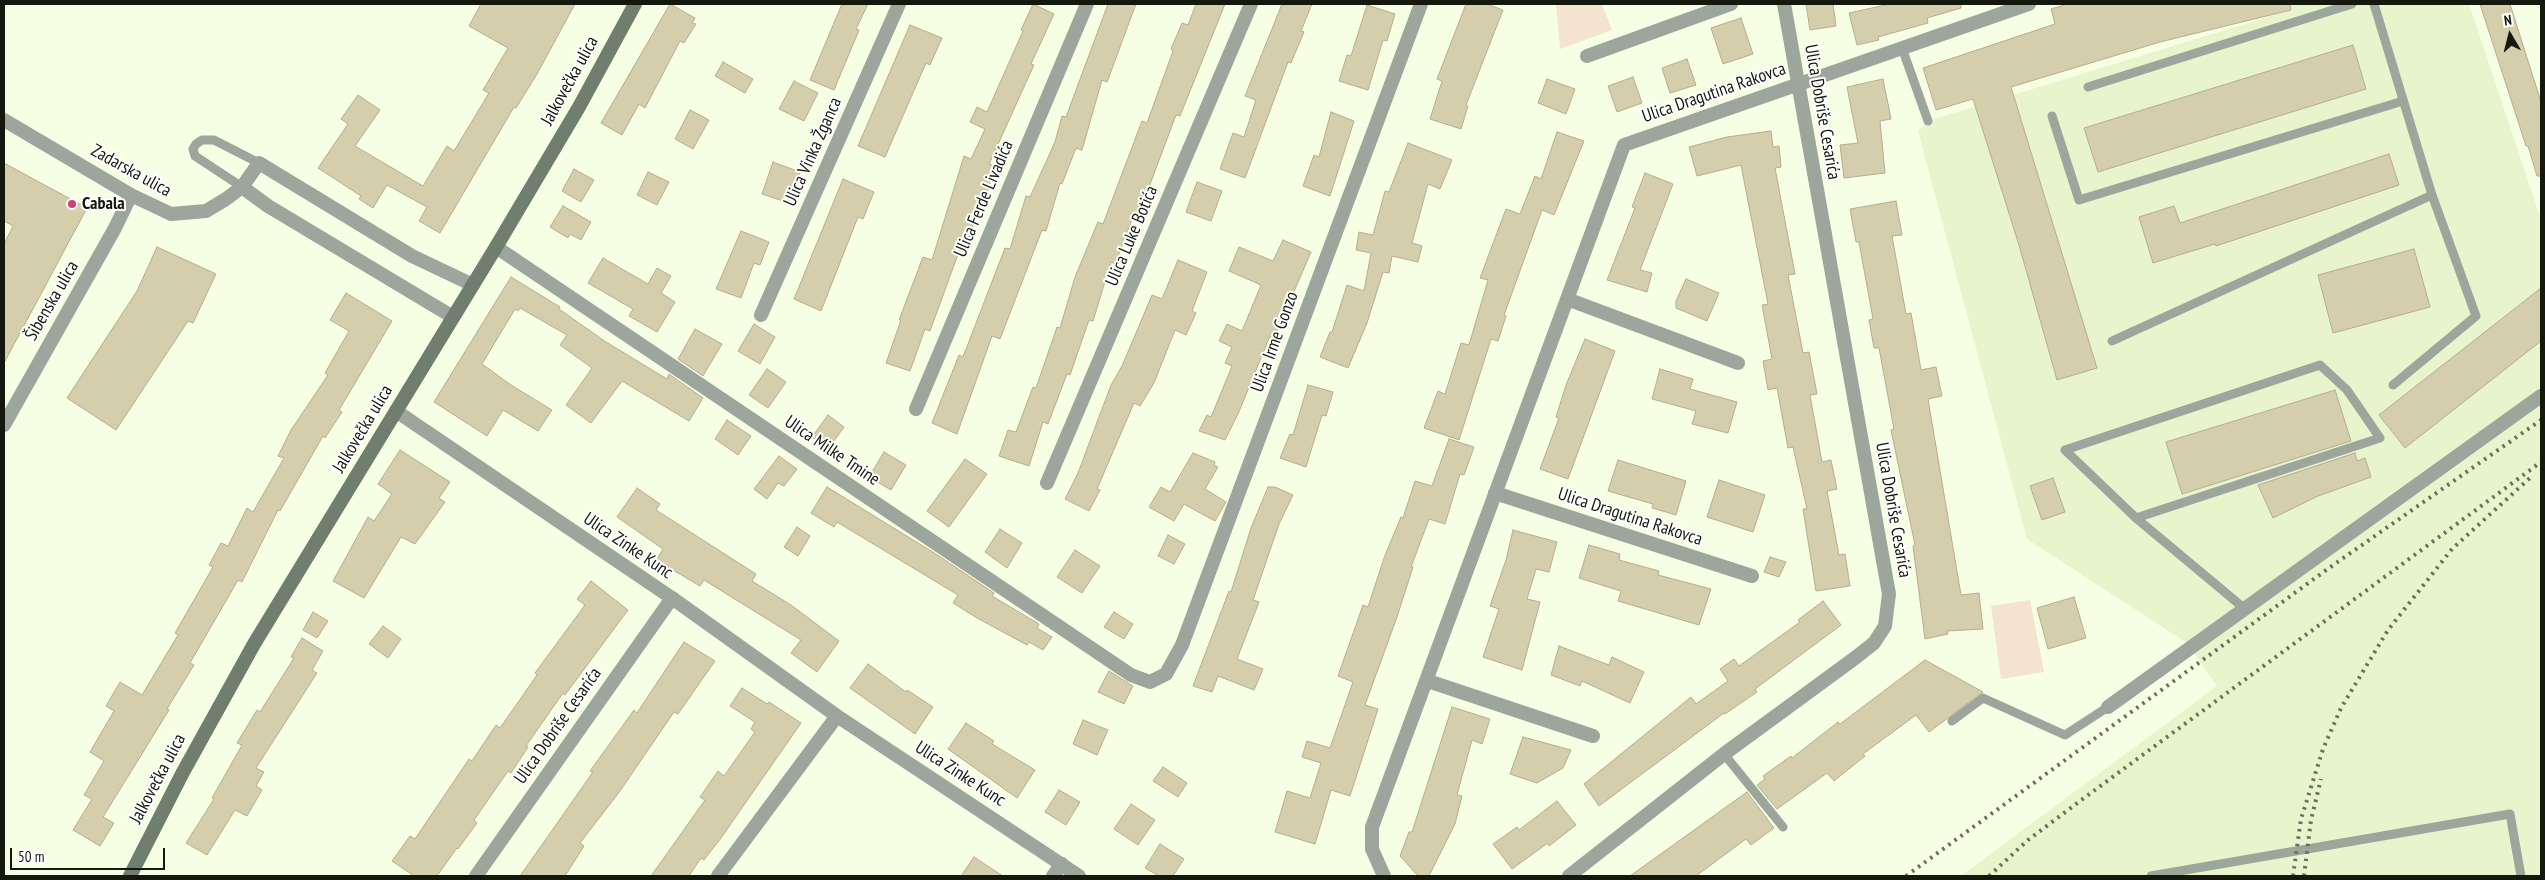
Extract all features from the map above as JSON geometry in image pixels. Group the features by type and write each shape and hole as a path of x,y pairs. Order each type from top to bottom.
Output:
{"main road":[{"name":"Jalkovečka ulica","path":"130,876 182,774 254,644 496,247 579,107 635,4"}],"street":[{"name":"Ulica Vinka Žganca","path":"761,315 898,4"},
{"name":"Ulica Ferde Livadića","path":"916,409 1086,4"},
{"name":"Ulica Luke Botića","path":"1047,483 1251,4"},
{"name":"Ulica Irme Gonzo","path":"1150,682 1166,674 1182,645 1421,4"},
{"path":"1587,56 1731,4"},
{"name":"Ulica Dobriše Cesarića","path":"1570,876 1724,754 1874,643 1885,626 1889,594 1784,4"},
{"name":"Ulica Dragutina Rakovca","path":"1384,876 1372,849 1372,827 1428,681 1624,145 2028,4"},
{"name":"Zadarska ulica","path":"4,120 131,195 171,214 206,211 242,187 259,163"},
{"path":"259,163 412,256 473,284"},
{"path":"242,187 268,206 453,317"},
{"name":"Šibenska ulica","path":"4,425 115,228 131,195"},
{"name":"Ulica Milke Tmine","path":"496,247 1131,675 1150,682"},
{"path":"1567,299 1738,363"},
{"path":"2108,708 2541,396"},
{"name":"Ulica Zinke Kunc","path":"396,411 672,598 837,716 1079,876"},
{"name":"Ulica Dragutina Rakovca","path":"1496,493 1752,576"},
{"name":"Ulica Dobriše Cesarića","path":"476,876 672,598"},
{"path":"1428,681 1593,736"},
{"path":"718,876 837,716"},
{"path":"1053,876 1062,864"}],"lane":[{"path":"2088,87 2352,4"},
{"path":"2374,4 2432,196 2476,316 2393,385"},
{"path":"1902,48 1928,121"},
{"path":"2052,116 2079,200 2403,101"},
{"path":"242,187 195,156 193,149 196,144 202,140 214,140 259,163"},
{"path":"2112,341 2432,196"},
{"path":"2136,518 2380,438 2347,390 2320,365 2065,450 2136,518 2245,609"},
{"path":"1952,721 1983,698 2065,735 2108,708"},
{"path":"1724,754 1783,827"},
{"path":"2151,876 2510,814 2521,876"}],"shaded area":[{"path":"1556,4 1602,4 1612,30 1560,49"},
{"path":"2282,4 2469,4 2541,220 2541,876 1961,876 2217,686 2187,643 2027,539 1918,131 1928,121 2284,12"},
{"path":"2030,600 2044,672 2001,679 1991,606"}],"building":[{"path":"481,4 575,4 537,74 516,108 514,107 440,233 419,221 427,207 387,185 373,208 359,199 361,196 318,168 348,124 341,119 358,95 380,110 355,146 423,186 447,146 454,151 489,93 483,90 508,48 469,26"},
{"path":"670,4 695,18 692,23 696,24 684,43 680,41 645,108 639,104 622,135 601,123"},
{"path":"842,4 868,4 856,29 859,30 834,90 810,80"},
{"path":"1033,4 1054,14 1031,64 1034,65 989,164 995,166 987,193 983,191 966,248 961,246 930,331 925,329 910,371 886,363 901,320 899,320 923,257 932,260 964,156 971,159 985,129 970,122 977,107 987,112"},
{"path":"1108,4 1136,4 1107,82 1102,80 1082,150 1076,148 1062,184 1060,183 1046,231 1042,230 1000,339 992,336 957,434 932,423 959,355 963,357 1005,248 1010,249 1026,196 1030,197 1055,142 1062,116 1066,117"},
{"path":"1196,4 1225,4 1180,116 1176,115 1137,219 1133,217 1115,264 1111,262 1093,321 1089,320 1070,375 1067,374 1048,424 1043,422 1029,466 999,456 1008,430 1016,432 1033,387 1036,388 1057,327 1060,328 1075,277 1098,222 1103,224 1142,121 1147,123 1173,51 1171,49 1182,23 1188,25"},
{"path":"1282,4 1312,4 1301,31 1304,32 1291,63 1288,62 1245,178 1220,169 1233,133 1244,137 1256,100 1245,96"},
{"path":"1466,4 1487,4 1503,10 1466,105 1468,106 1461,129 1430,119 1442,81 1437,79"},
{"path":"1806,4 1833,4 1836,26 1810,30"},
{"path":"1890,4 1961,4 1961,8 1927,18 1928,23 1878,37 1879,40 1857,45 1849,13"},
{"path":"2068,4 2290,4 2291,10 2160,42 2011,87 2097,368 2057,380 2019,245 1973,99 1936,110 1923,68 2055,24 2051,9"},
{"path":"2480,4 2510,4 2541,102 2541,176 2537,176 2528,146 2526,146"},
{"path":"1367,5 1395,14 1387,41 1383,40 1368,90 1339,81 1347,55 1351,56"},
{"path":"1741,18 1753,54 1723,64 1711,28"},
{"path":"910,25 942,38 930,65 926,63 885,157 858,146"},
{"path":"2353,45 2366,89 2098,172 2084,128"},
{"path":"1687,59 1696,85 1670,93 1662,68"},
{"path":"723,62 753,79 745,93 715,76"},
{"path":"1633,77 1642,103 1617,112 1608,86"},
{"path":"1547,79 1575,89 1566,114 1538,103"},
{"path":"1883,79 1891,119 1880,121 1885,173 1844,178 1840,145 1858,143 1847,87"},
{"path":"794,81 818,93 804,121 779,109"},
{"path":"690,110 709,120 693,149 675,139"},
{"path":"1331,112 1354,121 1330,196 1303,186 1314,155 1319,157"},
{"path":"1771,131 1773,147 1779,146 1781,167 1775,168 1795,274 1788,275 1803,353 1809,352 1817,394 1810,395 1822,462 1831,460 1837,489 1827,491 1839,555 1845,554 1850,586 1816,591 1803,509 1807,509 1793,447 1788,448 1777,388 1768,390 1763,361 1772,359 1762,305 1768,304 1741,165 1697,176 1689,147 1727,137"},
{"path":"1557,132 1584,141 1554,215 1542,210 1504,315 1506,316 1498,341 1491,339 1459,440 1424,428 1438,391 1445,394 1461,343 1469,345 1488,280 1480,278 1506,209 1520,214 1535,176 1541,179"},
{"path":"1408,143 1452,160 1440,189 1428,184 1412,243 1422,246 1418,262 1392,256 1389,273 1383,272 1367,323 1348,368 1320,357 1330,332 1332,332 1347,285 1364,291 1371,253 1356,250 1359,232 1373,235 1385,191 1389,192"},
{"path":"2389,154 2399,185 2216,246 2215,244 2153,263 2139,217 2174,206 2180,223"},
{"path":"773,162 800,172 789,203 762,194"},
{"path":"4,163 87,208 4,363 4,244 13,226 4,221"},
{"path":"574,169 594,180 581,202 562,191"},
{"path":"648,172 669,182 657,205 637,195"},
{"path":"1645,173 1673,184 1640,270 1652,273 1647,292 1607,280 1635,208 1632,207"},
{"path":"843,179 874,192 863,219 858,217 821,311 794,299"},
{"path":"1197,182 1222,191 1211,221 1186,212"},
{"path":"1896,201 1902,235 1892,236 1906,314 1911,313 1921,370 1936,367 1942,396 1928,399 1961,595 1979,593 1983,629 1947,631 1948,634 1925,639 1913,546 1915,545 1891,430 1894,429 1879,348 1874,348 1869,320 1873,319 1859,242 1856,242 1850,209"},
{"path":"563,206 591,222 581,240 570,234 568,238 550,227"},
{"path":"741,231 769,242 760,265 754,263 741,298 716,289"},
{"path":"1283,240 1311,252 1274,338 1270,336 1238,414 1225,440 1199,431 1207,415 1211,417 1232,366 1225,363 1232,347 1219,341 1227,324 1242,331 1261,285 1229,271 1239,247 1273,261"},
{"path":"157,247 216,274 193,323 188,321 116,430 67,398 137,291"},
{"path":"2414,249 2430,307 2333,333 2318,275"},
{"path":"603,258 648,284 657,268 671,276 661,293 675,302 657,332 629,316 633,309 588,283"},
{"path":"1178,260 1207,272 1192,311 1196,313 1186,335 1175,330 1154,383 1140,406 1134,403 1097,489 1100,490 1089,511 1065,499 1078,473 1111,385 1122,366 1152,295 1162,299"},
{"path":"511,277 560,307 559,309 606,342 667,379 669,374 703,398 689,421 622,381 591,423 566,405 592,368 560,345 567,335 520,308 518,311 515,309 482,364 511,385 552,410 538,431 503,410 487,436 434,402"},
{"path":"1686,279 1719,293 1707,321 1676,308 1676,301"},
{"path":"2541,288 2541,341 2405,448 2379,415"},
{"path":"346,293 392,321 339,410 342,412 325,438 323,436 280,511 278,510 242,582 238,580 190,663 194,665 167,709 169,710 103,817 114,823 100,846 73,830 92,799 84,795 104,761 90,752 114,711 106,706 120,682 142,695 178,635 175,633 213,567 209,565 221,543 228,546 247,508 253,512 284,458 278,456 291,430 328,375 325,373 349,331 330,320"},
{"path":"754,324 775,337 760,364 738,351"},
{"path":"695,329 722,344 703,376 678,359"},
{"path":"1585,339 1615,351 1568,479 1540,469 1559,418 1556,417 1566,385"},
{"path":"767,369 786,382 768,408 749,395"},
{"path":"1660,369 1693,379 1690,389 1737,402 1728,433 1692,424 1696,411 1652,399"},
{"path":"1308,385 1333,392 1326,416 1322,415 1306,467 1280,458 1290,434 1293,435"},
{"path":"2335,390 2351,441 2182,494 2166,442"},
{"path":"828,415 844,427 829,448 812,437"},
{"path":"727,420 751,436 738,455 715,439"},
{"path":"1449,439 1474,447 1464,475 1460,474 1445,524 1429,519 1411,567 1413,567 1397,617 1365,705 1378,709 1350,796 1331,790 1315,844 1275,832 1287,791 1310,798 1321,763 1302,757 1307,741 1330,748 1353,682 1338,676 1363,605 1368,607 1384,558 1401,517 1403,518 1415,481 1432,486"},
{"path":"400,450 450,482 439,498 445,502 415,544 401,537 364,598 333,581 368,517 374,521 392,494 378,484"},
{"path":"884,452 906,465 891,490 869,477"},
{"path":"1193,453 1215,462 1214,465 1218,467 1205,489 1226,502 1215,521 1184,504 1174,521 1149,507 1161,487 1170,492"},
{"path":"2355,453 2357,461 2365,458 2371,477 2318,496 2273,518 2258,485"},
{"path":"779,456 797,469 784,486 778,483 767,499 754,489"},
{"path":"965,459 987,474 949,527 927,511"},
{"path":"1618,460 1686,481 1676,515 1652,508 1653,504 1608,491"},
{"path":"2053,478 2065,512 2042,520 2030,486"},
{"path":"1719,480 1765,495 1753,532 1707,517"},
{"path":"827,487 936,554 994,593 992,596 1039,624 1037,628 1052,637 1043,650 1029,642 1027,645 977,618 953,603 958,595 837,522 834,527 811,513"},
{"path":"1268,487 1275,487 1293,495 1279,524 1253,600 1259,602 1237,659 1263,669 1254,690 1218,676 1212,692 1193,686 1229,591 1231,592 1251,528"},
{"path":"637,488 660,504 656,510 756,574 752,581 791,605 839,641 817,672 791,653 801,640 704,580 700,586 656,560 663,549 617,517"},
{"path":"797,527 810,536 798,556 784,547"},
{"path":"1000,529 1022,543 1007,568 985,552"},
{"path":"1513,530 1557,542 1549,572 1536,569 1527,599 1540,602 1522,670 1483,657 1499,609 1490,606 1506,560"},
{"path":"1168,535 1185,544 1174,564 1158,556"},
{"path":"1589,545 1620,554 1619,560 1659,571 1658,575 1711,589 1699,625 1618,601 1621,591 1579,578"},
{"path":"1075,550 1100,566 1082,593 1057,577"},
{"path":"1770,557 1786,562 1779,577 1764,572"},
{"path":"591,581 628,610 565,695 563,693 526,746 528,747 511,773 508,771 474,820 477,823 437,876 414,876 392,861 410,836 415,839 469,759 472,761 496,725 500,728 537,675 535,673 585,605 577,599"},
{"path":"2074,597 2086,638 2048,649 2037,608"},
{"path":"1823,601 1841,625 1755,689 1757,692 1724,713 1599,806 1584,784 1691,697 1696,704 1728,681 1720,669 1734,659 1739,666 1800,622 1798,620"},
{"path":"313,612 328,621 317,638 303,630"},
{"path":"1114,612 1133,624 1124,639 1104,627"},
{"path":"383,626 401,639 388,658 369,644"},
{"path":"302,638 323,651 312,670 317,673 256,768 264,772 256,786 262,790 247,816 235,810 207,855 186,843 214,799 212,798 242,745 237,743 257,710 260,712 294,658 291,657"},
{"path":"684,642 715,661 678,714 674,712 620,791 580,843 584,846 565,876 520,876 593,772 590,771 634,710 637,713"},
{"path":"1559,646 1609,665 1612,657 1644,672 1630,703 1582,681 1580,686 1551,675"},
{"path":"1925,660 1983,692 1929,732 1916,715 1863,754 1865,756 1834,781 1827,773 1777,809 1757,785 1765,779 1763,776 1791,756 1792,758 1838,722 1840,724"},
{"path":"868,664 906,692 907,690 933,707 915,734 850,688"},
{"path":"1109,671 1133,686 1124,704 1098,692"},
{"path":"742,688 767,704 769,702 801,723 721,838 704,860 701,858 689,876 651,876 705,800 700,797 718,771 724,776 755,732 751,729 755,722 730,706"},
{"path":"1452,707 1490,719 1482,744 1472,740 1457,795 1462,796 1455,824 1429,876 1418,876 1400,856 1409,832 1412,832"},
{"path":"1083,720 1108,730 1097,755 1073,744"},
{"path":"966,723 994,741 992,744 1035,770 1017,798 948,749"},
{"path":"1523,737 1571,750 1563,768 1537,783 1510,774"},
{"path":"1163,767 1187,783 1178,797 1153,781"},
{"path":"1059,790 1080,802 1066,825 1045,812"},
{"path":"1747,792 1774,828 1751,845 1746,839 1696,876 1630,876"},
{"path":"1557,801 1576,825 1549,846 1548,843 1512,869 1493,844 1517,827 1519,830"},
{"path":"1131,804 1155,820 1138,845 1114,829"},
{"path":"1160,844 1184,859 1173,876 1159,876 1145,868"},
{"path":"974,857 1003,876 961,876"}],"railway":[{"path":"1906,876 2329,568 2541,420"},
{"path":"1989,876 2028,840 2541,462"},
{"path":"2293,876 2301,819 2323,749 2341,708 2388,630 2452,549 2531,477"},
{"path":"2304,876 2311,820 2321,779"}],"place":[{"name":"Cabala","path":"72,204"}]}
